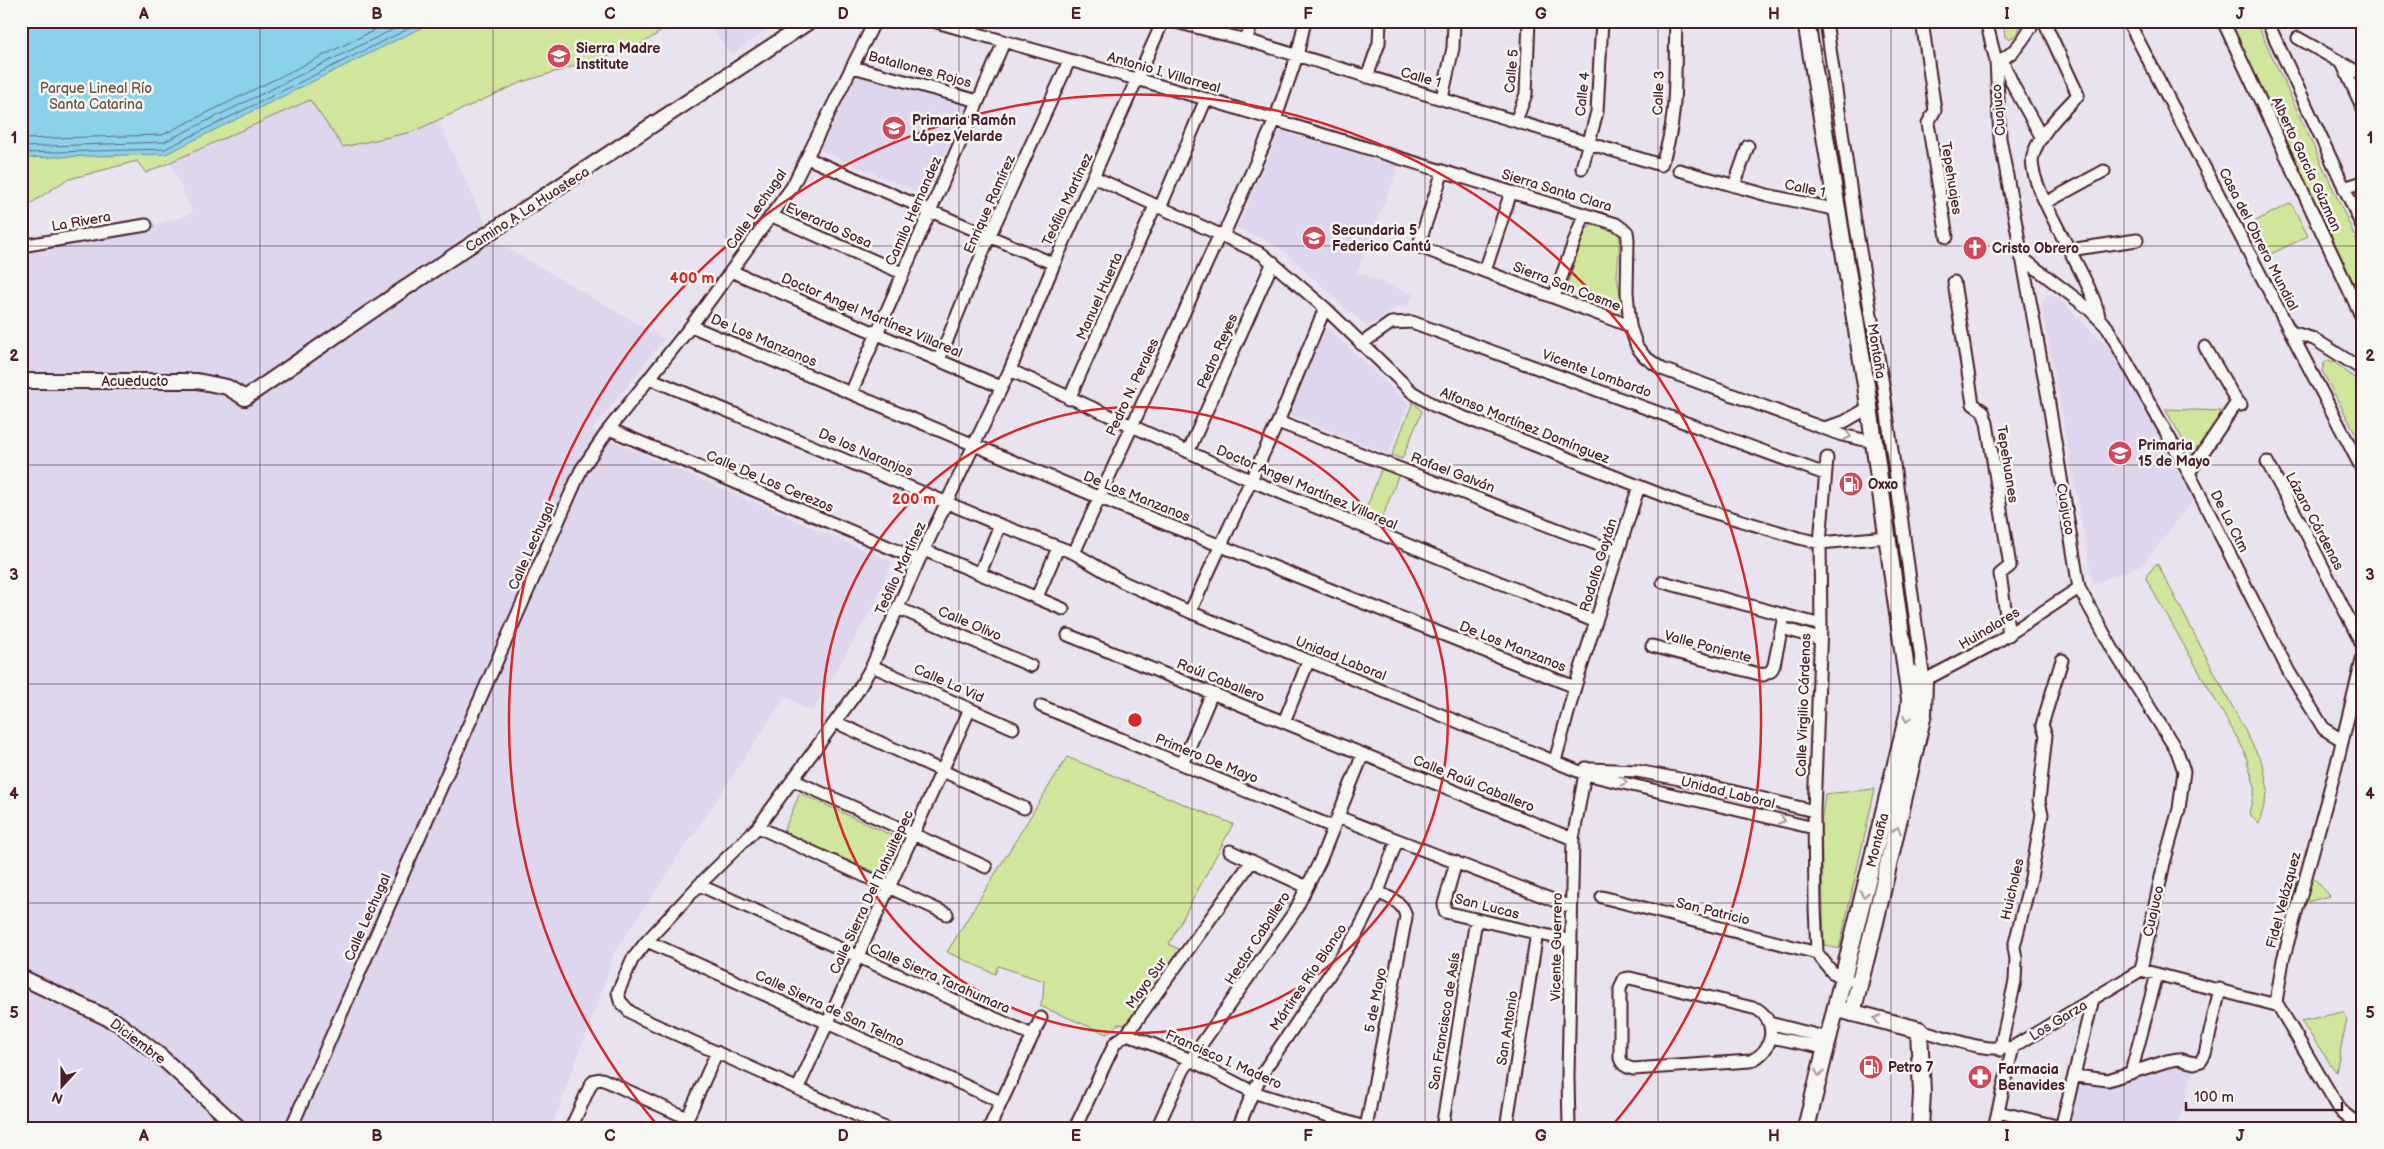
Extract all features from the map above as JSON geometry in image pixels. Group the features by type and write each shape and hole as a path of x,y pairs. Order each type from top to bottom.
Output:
{"main road":[{"name":"Montaña","path":"1806,21 1838,210 1852,245 1868,408 1887,537 1914,679 1923,714 1852,1013"},
{"name":"Montaña","path":"1806,1128 1910,711 1914,679"},
{"path":"1856,929 1872,933"},
{"name":"Los Garza","path":"1835,1008 1920,1030"},
{"path":"1920,1030 1922,1093 1920,1128"}],"street":[{"name":"Camino A La Huasteca","path":"245,398 398,293 810,21"},
{"name":"Calle Lechugal","path":"291,1128 581,470 608,429 691,326 792,187 876,21"},
{"name":"Antonio I. Villarreal","path":"933,21 1206,99 1386,154"},
{"name":"Teófilo Martínez","path":"717,1052 640,1018 620,1001 618,992 622,979 632,960 647,941 699,885 758,827 857,692 872,666 922,555 1010,370 1054,264 1163,21"},
{"name":"Calle 1","path":"1172,21 1246,40 1661,165"},
{"path":"1246,40 1253,21"},
{"name":"Pedro N. Perales","path":"1074,553 1130,426 1275,120 1297,56 1305,21"},
{"path":"1368,77 1380,43 1380,21"},
{"path":"1442,98 1452,56 1454,21"},
{"name":"Calle 5","path":"1516,121 1526,94 1529,21"},
{"name":"Calle 4","path":"1582,168 1597,112 1602,21"},
{"name":"Calle 3","path":"1661,165 1668,148 1672,124 1676,21"},
{"name":"Montaña","path":"1826,21 1852,245 1883,384 1914,679"},
{"name":"Tepehuajes","path":"1922,21 1935,110 1928,123 1946,238"},
{"name":"Cuajuco","path":"1986,21 1999,61 2000,138 2048,398 2078,588 2112,648 2178,751 2184,771 2179,810 2162,872 2141,970"},
{"path":"2036,21 2013,52 1999,61 2042,138"},
{"path":"2044,21 2078,95 2042,138 2033,155 2032,171 2097,306 2098,317"},
{"name":"Casa del Obrero Mundial","path":"2128,21 2363,471"},
{"name":"Alberto García Gúzman","path":"2223,21 2359,301 2363,320"},
{"name":"Alberto García Gúzman","path":"2267,21 2344,188 2357,202 2363,228"},
{"path":"2298,38 2363,75"},
{"name":"Camilo Hernandez","path":"851,393 1004,42"},
{"name":"Enrique Ramírez","path":"939,360 989,237 1069,61"},
{"path":"2342,63 2363,109"},
{"name":"Batallones Rojos","path":"853,67 978,101"},
{"name":"Manuel Huerta","path":"1070,398 1206,99"},
{"path":"1734,186 1748,146"},
{"name":"Sierra Santa Clara","path":"1386,154 1616,224 1627,232 1628,239 1626,271 1630,326"},
{"path":"807,158 1054,264"},
{"name":"Calle 1","path":"1679,170 1809,205 1838,210"},
{"name":"Sierra San Cosme","path":"1443,171 1419,244 1426,251 1485,271 1630,326 1637,347 1662,369 1824,428 1873,442"},
{"path":"2047,202 2104,171"},
{"name":"Alfonso Martínez Domínguez","path":"1094,177 1247,246 1273,262 1325,308 1412,392 1434,406 1682,503 1820,543 1887,537"},
{"path":"2344,188 2363,182"},
{"path":"1485,271 1511,192"},
{"path":"1554,297 1584,215"},
{"name":"Everardo Sosa","path":"772,216 902,273"},
{"name":"La Rivera","path":"21,246 146,225"},
{"path":"2069,250 2137,240"},
{"name":"De La Ctm","path":"2021,257 2098,317 2131,366 2189,473 2258,614 2310,709 2324,729 2342,740"},
{"name":"Pedro Reyes","path":"1188,452 1273,262"},
{"name":"Doctor Angel Martínez Villareal","path":"731,271 1001,387"},
{"name":"Tepehuanes","path":"1954,282 1973,404 1983,411 1987,423 1991,458 2010,566 2000,574 2008,635"},
{"path":"1190,612 1252,481 1325,308"},
{"name":"Vicente Lombardo","path":"1361,344 1391,323 1412,322 1825,474"},
{"name":"De Los Manzanos","path":"691,326 1098,497 1575,687"},
{"path":"2291,332 2314,339 2363,370"},
{"path":"2189,473 2239,403 2205,347"},
{"name":"Doctor Angel Martínez Villareal","path":"1010,370 1252,481 1596,622"},
{"name":"De los Naranjos","path":"649,378 1000,525 1074,553 1097,566"},
{"name":"Acueducto","path":"21,381 197,381 227,387 245,398"},
{"path":"1866,384 1883,384"},
{"path":"1824,428 1844,422 1868,408"},
{"name":"Rafael Galván","path":"1278,422 1617,552"},
{"name":"Calle De Los Cerezos","path":"608,429 922,555 980,573 1063,609"},
{"name":"Calle Virgilio Cárdenas","path":"1818,953 1814,811 1821,625 1820,543 1827,458"},
{"name":"Lázaro Cárdenas","path":"2267,462 2306,533 2363,647"},
{"name":"Rodolfo Gaytán","path":"1555,761 1575,687 1639,486"},
{"path":"980,573 1000,525"},
{"path":"1037,597 1058,548"},
{"name":"Unidad Laboral","path":"1097,566 1122,582 1190,612 1308,662 1555,761 1583,771 1814,828"},
{"path":"1663,582 1821,625"},
{"name":"Huinalares","path":"1914,679 2008,635 2078,588"},
{"name":"Calle Olivo","path":"898,608 1031,666"},
{"name":"Valle Poniente","path":"1652,646 1763,675 1771,671 1774,666 1784,616"},
{"path":"1782,628 1820,639"},
{"name":"Raúl Caballero","path":"1068,635 1362,754"},
{"name":"Fidel Velázquez","path":"2276,1005 2283,960 2363,656"},
{"name":"Huicholes","path":"2000,1050 2015,981 2016,959 2014,947 2031,878 2042,814 2039,801 2044,730 2062,660"},
{"path":"1284,722 1308,662"},
{"name":"Calle La Vid","path":"872,666 1013,728"},
{"path":"1182,764 1212,693"},
{"name":"Primero De Mayo","path":"1041,706 1182,764 1335,822 1397,840 1571,907"},
{"name":"Calle Sierra Del Tlahuiltepec","path":"798,1088 970,709"},
{"path":"835,722 1024,808"},
{"name":"Hector Caballero","path":"1157,1128 1184,1068 1268,951 1307,887 1362,754"},
{"name":"Calle Raúl Caballero","path":"1362,754 1574,839"},
{"name":"Unidad Laboral","path":"1583,771 1637,771 1685,780 1814,811"},
{"name":"Vicente Guerrero","path":"1570,1128 1568,1076 1571,907 1574,839 1583,771"},
{"path":"794,780 986,867"},
{"path":"758,827 947,914"},
{"name":"Mártires Río Blanco","path":"1238,1128 1252,1092 1286,1036 1348,949 1378,892 1397,840"},
{"path":"1230,851 1307,887"},
{"name":"Mayo Sur","path":"1075,1128 1115,1043 1127,1034 1252,861"},
{"name":"San Lucas","path":"1456,862 1444,909 1451,914 1571,941"},
{"name":"Calle Sierra Tarahumara","path":"699,885 1032,1036"},
{"name":"5 de Mayo","path":"1367,1128 1406,917 1403,908 1398,902 1378,892"},
{"name":"San Patricio","path":"1602,897 1818,953"},
{"name":"San Francisco de Asís","path":"1442,1128 1476,920"},
{"name":"San Antonio","path":"1506,1128 1537,933"},
{"name":"Calle Sierra de San Telmo","path":"647,941 1001,1102"},
{"path":"1818,953 1832,972 1842,978 1859,983"},
{"path":"2141,970 2276,1005 2340,1110 2356,1125 2363,1128"},
{"name":"Los Garza","path":"1920,1030 2000,1050 2013,1048 2141,970"},
{"path":"2131,1073 2157,974"},
{"name":"Diciembre","path":"21,977 118,1023 159,1055 239,1128"},
{"path":"1636,978 1757,1009 1763,1012 1769,1023 1771,1037 1761,1055 1750,1061 1633,1069 1622,1063 1620,1058 1620,989 1624,979 1636,978"},
{"path":"2076,1076 2108,1080 2167,1061 2178,1059 2194,1063 2201,1062 2205,1054 2220,989"},
{"path":"1998,1112 2061,1127 2076,1076 2093,999"},
{"path":"989,1128 1040,1018"},
{"path":"1769,1023 1826,1043"},
{"name":"Francisco I. Madero","path":"1127,1034 1191,1060 1252,1092 1367,1128"},
{"path":"1771,1037 1826,1043"},
{"path":"1994,1128 2013,1048"},
{"path":"571,1128 591,1084 595,1080 602,1079 685,1123 717,1052 884,1128"}],"shaded area":[{"path":"707,21 779,21 731,55"},
{"path":"405,49 493,240 664,339 592,430 614,442 892,562 877,600 812,712 786,696 614,953 596,1008 551,1128 21,1128 21,246 151,226 193,213 166,154"},
{"name":"Primaria Ramón López Velarde","path":"858,74 967,105 926,196 820,150"},
{"name":"Secundaria 5 Federico Cantú","path":"1280,131 1399,165 1357,272 1413,294 1408,306 1397,307 1367,327 1279,247 1237,228"},
{"name":"Primaria 15 de Mayo","path":"2050,294 2060,299 2118,358 2148,409 2195,498 2143,564 2093,584 2042,306 2045,297"},
{"path":"1327,327 1409,404 1388,454 1287,413"},
{"path":"2174,1064 2194,1068 2177,1128 2067,1128 2080,1079"}],"green space":[{"name":"Parque Lineal Río Santa Catarina","path":"21,21 677,21 637,47 522,82 412,132 343,147 310,100 146,173 137,161 66,180 21,210"},
{"path":"2003,21 2024,21 2016,35 2009,39 2005,37"},
{"path":"2230,21 2250,21 2260,30 2363,254 2363,288 2357,290"},
{"path":"2291,203 2308,236 2265,257 2248,225"},
{"path":"1593,225 1618,233 1620,238 1617,276 1623,311 1617,314 1566,295 1565,290 1586,229"},
{"path":"2328,360 2334,362 2363,385 2363,447 2322,371 2324,364"},
{"path":"1413,402 1422,411 1402,459 1392,455"},
{"path":"2165,409 2220,411 2220,418 2192,455"},
{"path":"1382,467 1399,474 1380,524 1363,517"},
{"path":"2157,563 2263,765 2268,790 2259,824 2249,814 2255,787 2244,750 2146,579"},
{"path":"1067,757 1233,824 1169,944 1180,950 1127,1025 1118,1024 1107,1034 1040,1006 1043,997 1044,981 998,966 995,974 947,952"},
{"path":"1875,789 1839,949 1824,945 1821,823 1825,794"},
{"path":"800,793 902,840 887,877 783,833"},
{"path":"2310,874 2330,896 2302,903"},
{"path":"2343,1012 2347,1018 2336,1072 2301,1021"}],"water":[{"path":"21,21 435,21 166,154 21,158"}],"place":[{"name":"Sierra Madre Institute","path":"559,56"},
{"name":"Primaria Ramón López Velarde","path":"894,128"},
{"name":"Secundaria 5 Federico Cantú","path":"1314,238"},
{"name":"Cristo Obrero","path":"1975,248"},
{"name":"Primaria 15 de Mayo","path":"2120,453"},
{"name":"Oxxo","path":"1851,484"},
{"name":"Petro 7","path":"1871,1067"},
{"name":"Farmacia Benavides","path":"1980,1077"}]}
